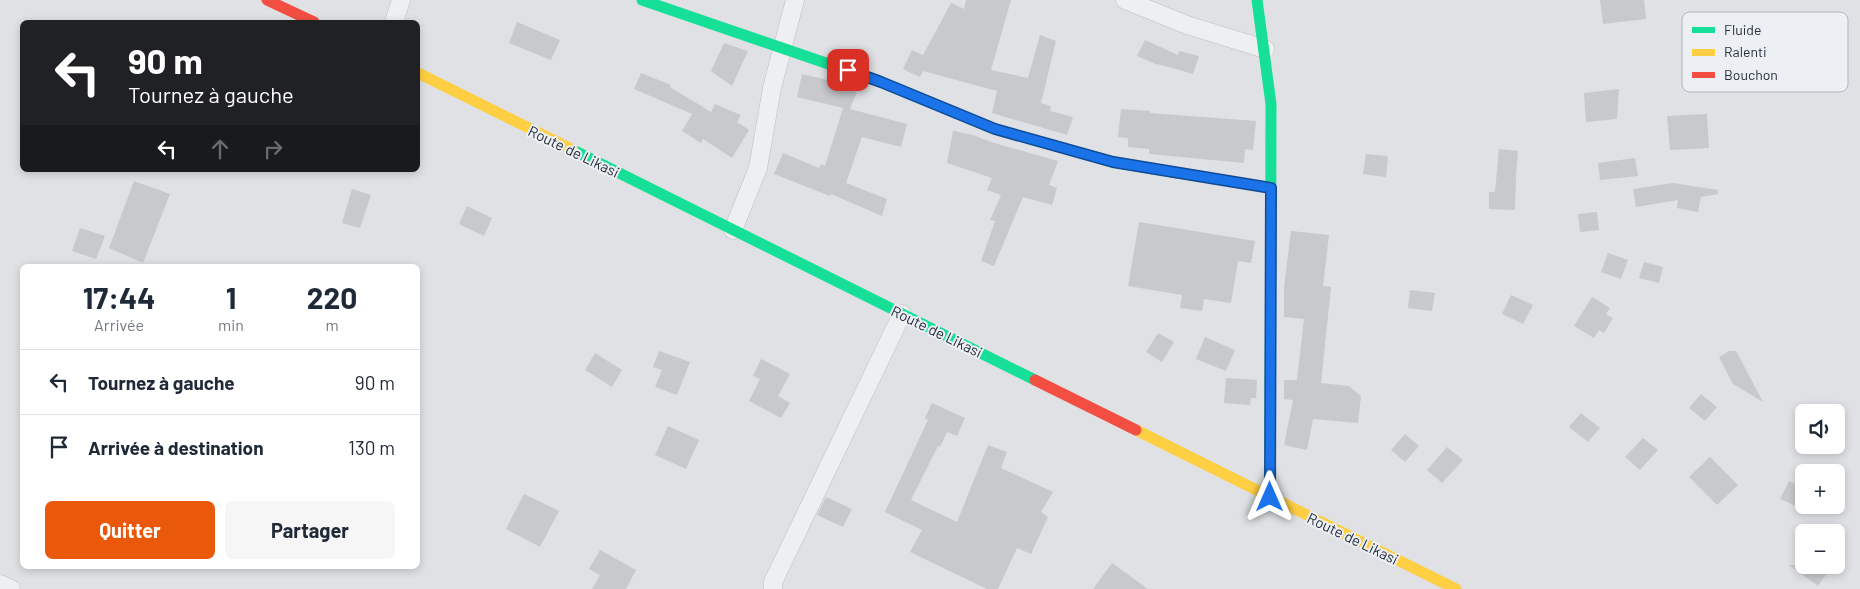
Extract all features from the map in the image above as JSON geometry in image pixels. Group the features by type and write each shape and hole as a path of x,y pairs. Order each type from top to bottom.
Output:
{"main road":[{"path":"267,0 310,20"},
{"path":"642,0 881,82 995,129 1113,162 1271,188"},
{"path":"1257,0 1271,104 1270,497"},
{"name":"Route de Likasi","path":"420,74 1270,497 1425,582 1456,589"}],"street":[{"path":"395,20 401,0"},
{"path":"733,230 758,168 772,88 795,0"},
{"path":"1125,0 1187,25 1265,49"},
{"path":"772,589 773,582 902,314"},
{"path":"0,584 11,589"}],"building":[{"path":"966,0 1011,0 991,70 1028,78 1040,35 1056,41 1041,103 1051,106 1050,111 1073,117 1067,135 992,113 997,91 923,71 920,77 903,69 912,50 923,55 951,3 964,9"},
{"path":"1600,0 1644,0 1646,19 1603,24"},
{"path":"517,22 560,40 551,60 509,43"},
{"path":"1145,40 1178,55 1179,51 1199,56 1193,74 1158,65 1137,56"},
{"path":"724,43 748,51 732,86 711,71"},
{"path":"641,73 671,85 670,87 711,112 715,104 741,115 737,122 749,130 732,158 703,139 701,143 682,131 692,114 634,89"},
{"path":"802,74 832,81 857,92 850,109 907,124 901,147 862,137 846,183 887,199 882,216 831,194 830,196 774,174 783,153 819,168 821,164 825,166 843,108 797,97"},
{"path":"1619,89 1617,119 1586,122 1584,93"},
{"path":"1121,109 1256,121 1253,150 1245,149 1244,163 1149,154 1149,149 1128,147 1128,138 1118,137"},
{"path":"1707,114 1709,148 1670,150 1667,116"},
{"path":"953,131 973,135 1058,161 1049,185 1057,188 1052,205 1023,197 994,266 981,261 995,221 990,220 1001,195 987,190 992,178 947,163"},
{"path":"1499,149 1518,151 1515,210 1489,209 1489,192 1495,192"},
{"path":"1366,154 1388,156 1386,177 1363,174"},
{"path":"1635,158 1638,176 1600,180 1598,163"},
{"path":"134,181 170,194 143,263 109,248"},
{"path":"1673,183 1718,190 1718,194 1701,197 1698,212 1677,208 1678,200 1636,207 1633,189"},
{"path":"352,189 371,195 360,228 342,223"},
{"path":"467,206 492,218 484,236 459,224"},
{"path":"1597,212 1599,230 1580,232 1578,214"},
{"path":"1139,222 1255,241 1251,263 1238,261 1231,303 1204,299 1202,311 1180,308 1182,295 1128,286"},
{"path":"80,228 105,236 96,259 72,251"},
{"path":"1291,231 1329,235 1323,286 1331,287 1321,383 1349,386 1361,396 1358,423 1313,419 1307,450 1284,445 1293,400 1284,399 1284,380 1297,380 1304,319 1284,317 1284,287"},
{"path":"1608,253 1628,260 1621,279 1601,272"},
{"path":"1644,262 1663,267 1659,283 1639,278"},
{"path":"1410,290 1435,293 1432,311 1408,308"},
{"path":"1511,295 1533,305 1523,324 1502,314"},
{"path":"1592,297 1610,308 1606,314 1613,318 1604,333 1599,330 1594,338 1574,326"},
{"path":"1158,333 1174,342 1162,362 1146,352"},
{"path":"1205,337 1235,350 1226,371 1196,359"},
{"path":"659,351 690,362 677,395 655,387 662,370 653,367"},
{"path":"1729,351 1736,351 1763,402 1733,384 1719,357"},
{"path":"595,353 622,370 612,387 585,370"},
{"path":"761,359 790,374 778,396 790,403 781,418 749,401 760,379 753,376"},
{"path":"1226,378 1257,380 1256,398 1251,398 1250,405 1224,403"},
{"path":"1701,394 1717,407 1705,421 1689,408"},
{"path":"932,403 965,418 957,436 947,432 911,500 957,522 988,445 1007,452 1001,468 1053,492 1041,512 1048,517 1031,554 1017,548 998,589 987,589 910,552 922,530 885,512 928,420 925,418"},
{"path":"1581,413 1600,428 1588,442 1569,427"},
{"path":"668,426 699,440 686,469 655,455"},
{"path":"1405,434 1419,446 1405,462 1391,450"},
{"path":"1643,438 1658,450 1640,470 1625,457"},
{"path":"1447,447 1463,460 1442,483 1427,470"},
{"path":"1710,457 1738,485 1717,505 1689,477"},
{"path":"1789,481 1795,484 1795,506 1780,499"},
{"path":"524,494 559,511 540,547 506,529"},
{"path":"826,497 852,509 843,527 817,515"},
{"path":"600,550 636,570 626,589 592,589 600,575 589,569"},
{"path":"1112,563 1148,589 1093,589"},
{"path":"1801,574 1827,574 1818,586"}],"traffic: fast":[{"path":"642,0 881,82 995,129 1113,162 1178,173"},
{"path":"1257,0 1271,104 1270,497"},
{"path":"573,150 1035,380"}],"traffic: slow":[{"path":"420,74 573,150"},
{"path":"1178,173 1271,188"},
{"path":"1136,430 1456,589"}],"traffic: jam":[{"path":"267,0 310,20"},
{"path":"1035,380 1136,430"}],"route":[{"path":"848,70 995,129 1113,162 1271,188 1270,497"}]}
